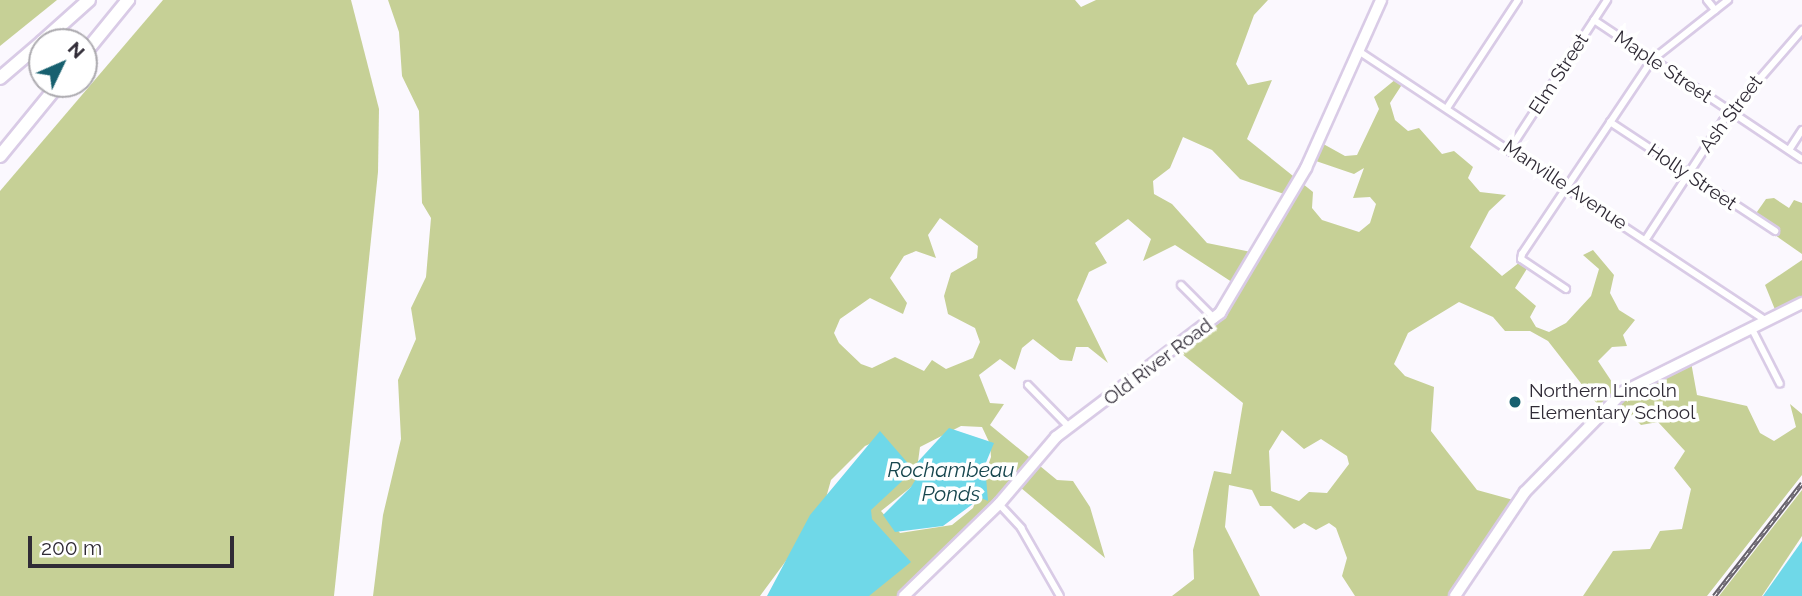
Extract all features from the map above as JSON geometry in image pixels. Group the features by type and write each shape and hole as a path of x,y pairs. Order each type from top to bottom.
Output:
{"highway":[{"path":"58,28 89,0"},
{"path":"98,37 128,0"},
{"path":"0,78 28,54"},
{"path":"0,156 48,98"}],"main road":[{"name":"Old River Road","path":"904,596 999,505 1070,428 1214,319 1307,168 1381,0"},
{"path":"1455,596 1525,492 1604,408 1646,376 1753,331 1802,303"}],"street":[{"path":"1447,108 1518,0"},
{"name":"Elm Street","path":"1510,149 1608,0"},
{"path":"1707,0 1715,10"},
{"path":"1566,289 1521,259 1652,60 1728,0"},
{"name":"Maple Street","path":"1594,20 1802,159"},
{"name":"Ash Street","path":"1646,239 1732,113 1802,30"},
{"name":"Manville Avenue","path":"1357,50 1769,323"},
{"name":"Holly Street","path":"1610,122 1775,231"},
{"path":"1789,150 1802,130"},
{"path":"1181,285 1214,319"},
{"path":"1753,331 1780,384"},
{"path":"1028,385 1070,428"},
{"path":"999,505 1021,528 1060,596"}],"green space":[{"path":"0,0 57,0 0,46"},
{"path":"163,0 351,0 379,109 378,172 334,596 0,596 0,191 79,98 98,98 98,76"},
{"path":"388,0 1075,0 1081,7 1096,0 1268,0 1254,15 1236,64 1248,85 1272,80 1247,139 1313,192 1312,208 1322,220 1359,232 1370,223 1376,204 1370,197 1353,198 1364,168 1354,174 1313,160 1318,141 1345,156 1357,155 1379,109 1374,97 1396,79 1403,83 1390,103 1395,120 1408,131 1419,128 1442,154 1454,151 1473,167 1468,178 1480,192 1506,195 1489,211 1470,247 1502,276 1520,262 1528,267 1515,288 1536,306 1530,317 1536,327 1549,332 1566,323 1591,296 1599,269 1583,255 1593,250 1614,275 1610,293 1619,310 1635,320 1623,335 1627,346 1612,347 1598,361 1620,394 1691,362 1697,395 1747,406 1760,433 1774,441 1796,427 1790,404 1802,414 1802,475 1707,596 1583,596 1613,551 1650,549 1660,531 1682,529 1691,489 1674,468 1685,451 1658,422 1641,425 1616,399 1601,409 1548,341 1530,331 1505,331 1493,317 1459,302 1408,333 1394,364 1405,376 1434,387 1431,431 1477,490 1517,501 1455,596 1355,596 1342,576 1347,558 1336,528 1329,523 1316,530 1304,523 1294,529 1271,506 1260,506 1252,490 1229,485 1225,527 1260,596 1172,596 1194,579 1193,550 1214,471 1231,474 1243,403 1177,350 1238,286 1175,245 1143,261 1151,239 1128,219 1095,243 1107,263 1089,272 1077,300 1108,363 1088,347 1076,347 1072,361 1060,360 1033,339 1022,348 1015,370 1000,359 979,375 990,403 1004,404 990,425 1057,480 1073,481 1090,507 1105,558 1015,483 903,596 863,596 863,511 893,481 903,480 883,438 865,446 831,480 822,512 760,596 373,596 383,515 401,439 398,380 416,339 411,308 426,277 431,218 422,203 419,111 402,76 399,32","holes":["1183,137 1212,150 1240,179 1290,196 1256,253 1207,243 1172,204 1154,194 1153,181 1170,168","940,218 978,246 977,258 951,273 944,296 948,314 975,328 980,342 973,358 946,369 932,360 924,371 895,357 872,368 861,364 839,343 834,333 840,319 870,298 903,314 907,303 890,278 904,256 916,251 936,258 928,235","961,426 982,427 990,444 991,457 973,508 952,525 900,533 881,511 915,484 920,447","1282,430 1304,449 1321,439 1347,456 1349,464 1327,493 1309,492 1299,501 1271,491 1269,451"]},
{"path":"1774,198 1789,208 1794,200 1802,203 1802,254 1752,219 1766,199"},
{"path":"1802,260 1802,303 1778,317 1765,285"},
{"path":"1802,490 1802,536 1762,596 1719,596"}],"water":[{"name":"Rochambeau Ponds","path":"949,428 994,443 985,465 988,501 981,498 943,526 895,532 883,515 911,487 919,474 914,470 871,510 872,519 911,562 869,596 767,596 810,515 880,431 912,468"},
{"path":"1802,541 1802,596 1763,596"}],"railway":[{"path":"1714,596 1802,483"}],"place":[{"name":"Northern Lincoln Elementary School","path":"1515,402"}]}
